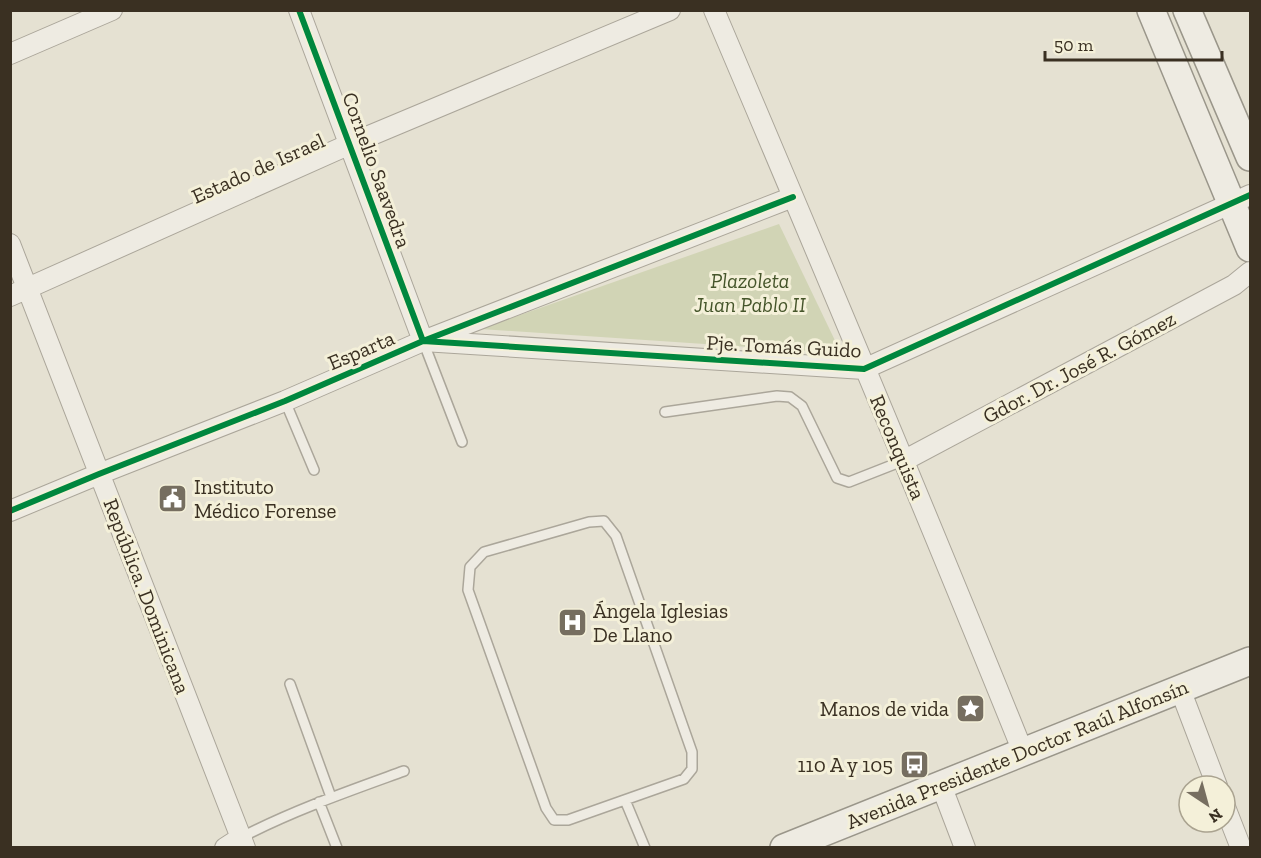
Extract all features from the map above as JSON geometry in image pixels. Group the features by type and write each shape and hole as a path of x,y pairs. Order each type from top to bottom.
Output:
{"main road":[{"path":"1151,10 1242,199 1251,248"},
{"path":"1187,10 1251,157"},
{"name":"Avenida Presidente Doctor Raúl Alfonsín","path":"784,848 1251,661"}],"street":[{"path":"10,54 112,10"},
{"name":"Cornelio Saavedra","path":"299,10 423,341"},
{"name":"Estado de Israel","path":"19,293 350,144 670,10"},
{"name":"Reconquista","path":"714,10 864,369 905,460 1023,752"},
{"name":"Esparta","path":"10,511 285,401 423,341 793,196"},
{"name":"Pje. Tomás Guido","path":"423,341 864,369 1242,199"},
{"name":"República. Dominicana","path":"10,244 19,293 99,474 238,844"},
{"name":"Gdor. Dr. José R. Gómez","path":"905,460 1234,285 1251,272"},
{"path":"1180,689 1212,774"},
{"path":"941,785 965,848"},
{"path":"1236,834 1241,848"}],"lane":[{"path":"423,341 462,442"},
{"path":"665,412 777,396 790,397 802,406 837,478 849,482 905,460"},
{"path":"285,401 314,470"},
{"path":"604,521 615,536 692,752 693,769 684,779 625,800 568,820 554,820 546,808 468,590 471,567 484,552 590,522 604,521"},
{"path":"290,684 331,797"},
{"path":"238,844 272,821 404,771"},
{"path":"625,800 645,848"},
{"path":"319,802 338,848"}],"green space":[{"name":"Plazoleta Juan Pablo II","path":"779,224 841,353 480,329"}],"cycle path":[{"path":"299,10 423,341 864,369 1250,195"},
{"path":"10,511 285,401 423,341 793,197"}],"place":[{"name":"Instituto Médico Forense","path":"173,498"},
{"name":"Ángela Iglesias De Llano","path":"572,622"},
{"name":"Manos de vida","path":"970,708"},
{"name":"110 A y 105","path":"914,764"}]}
